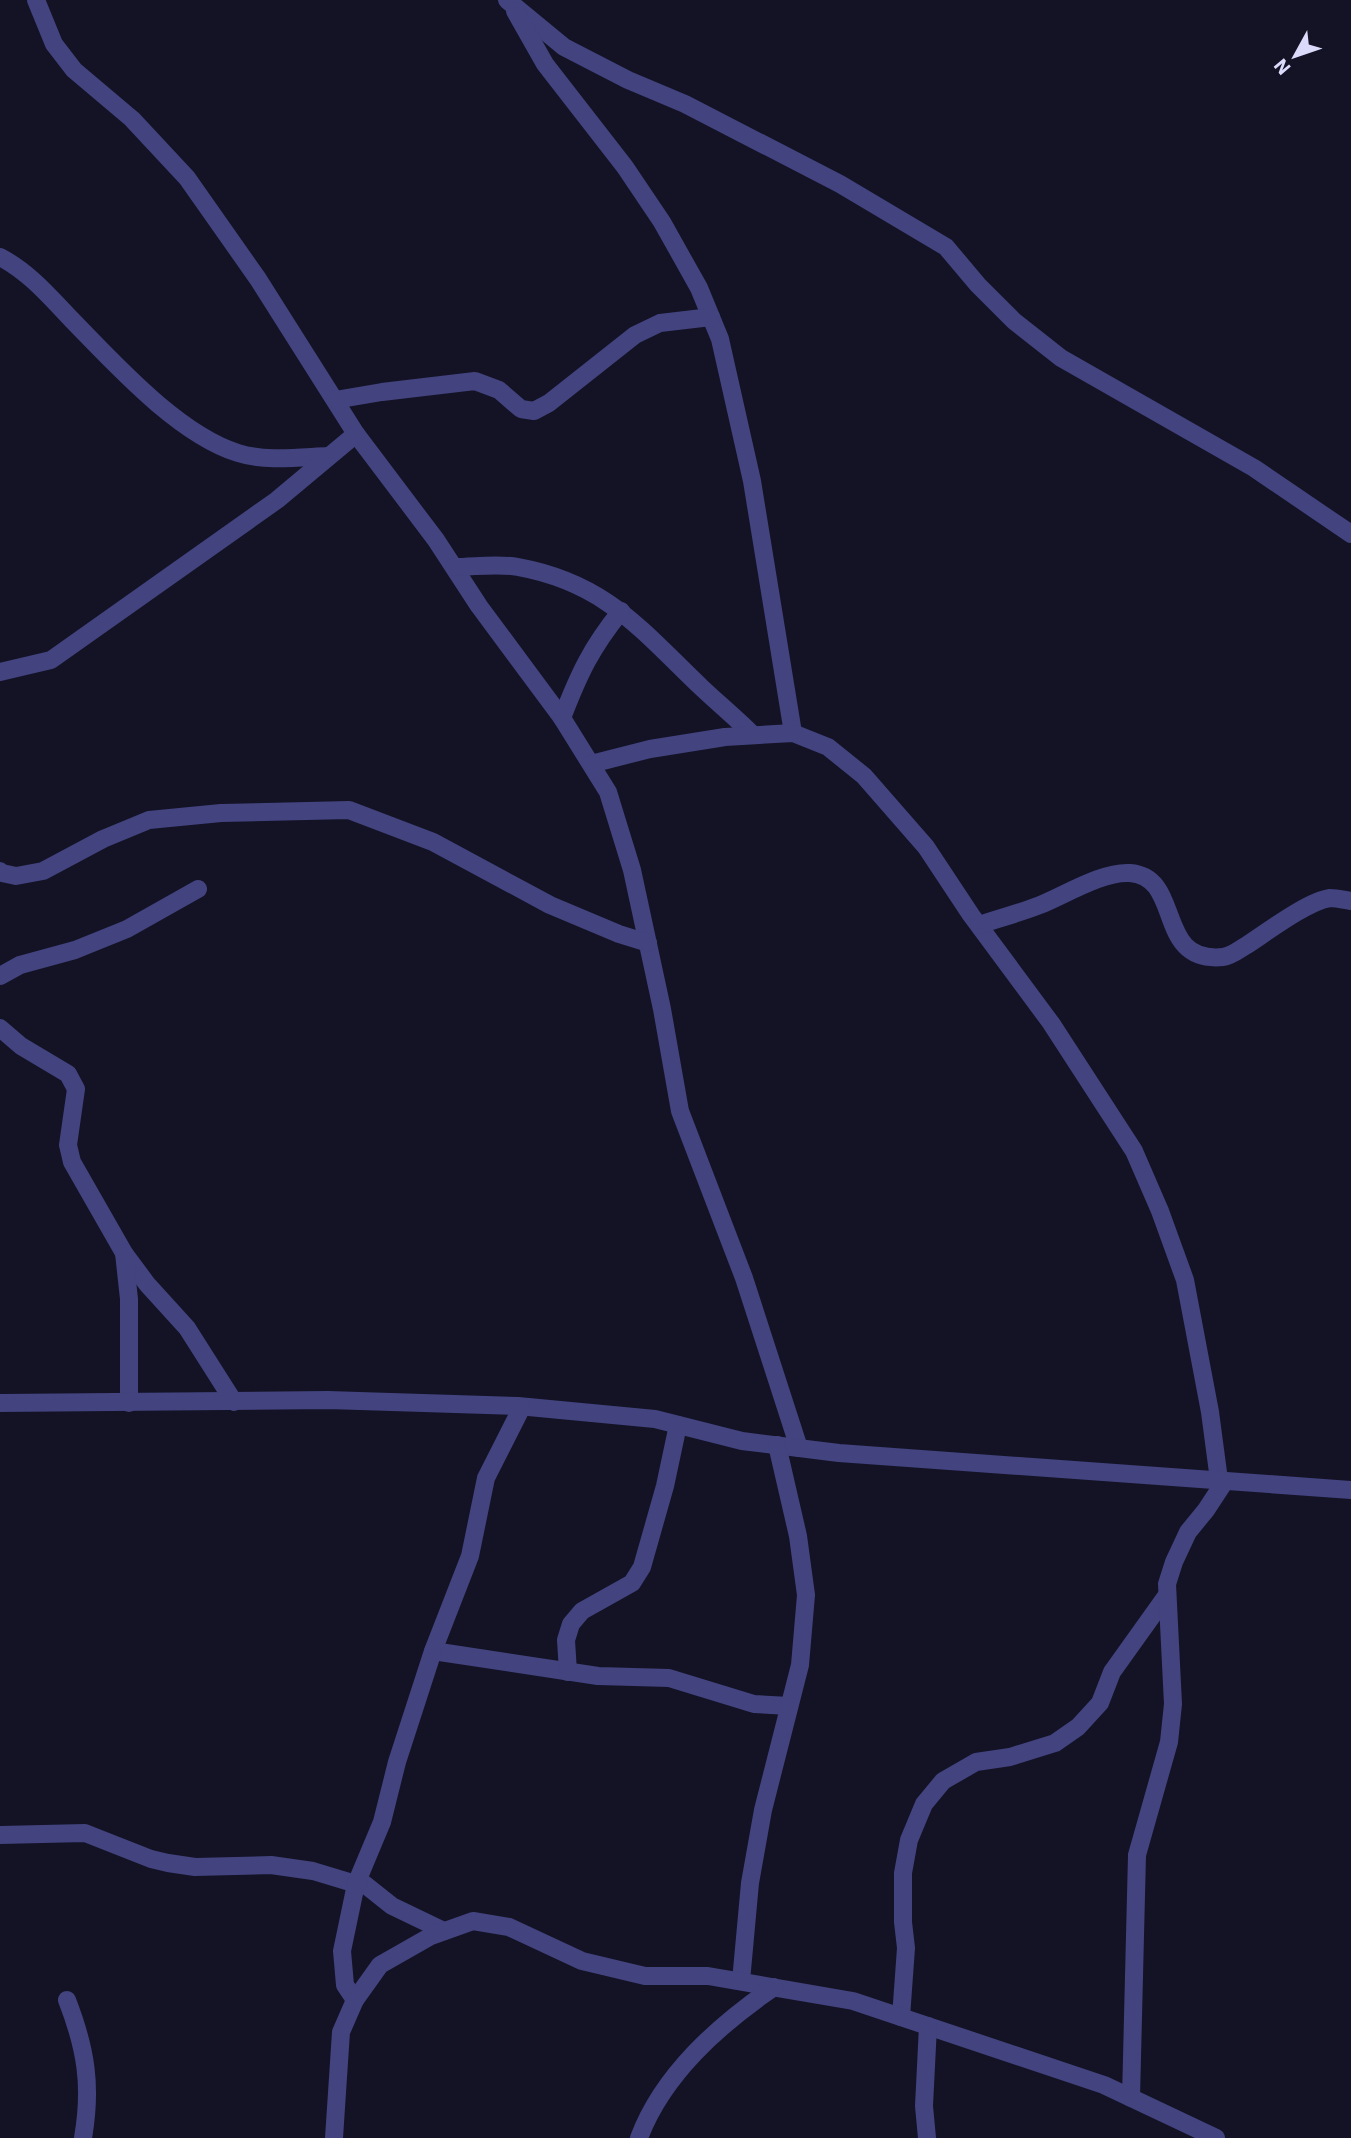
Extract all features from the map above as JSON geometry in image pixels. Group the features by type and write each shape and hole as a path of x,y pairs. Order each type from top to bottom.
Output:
{"street":[{"path":"36,0 54,44 74,70 132,119 187,178 258,279 356,433 436,540 479,606 562,718 608,792 632,870 680,1111 744,1278 799,1448"},
{"path":"509,1 545,64 625,167 662,222 699,288 720,339 752,481 793,733"},
{"path":"509,1 564,47 628,80 685,104 839,184 946,247 978,285 1014,321 1061,358 1254,468 1351,534"},
{"path":"0,257 38,284 131,380 186,427 239,454 282,458 329,456"},
{"path":"335,400 475,381 499,390 521,409 534,411 549,403 635,335 660,323 710,317"},
{"path":"0,672 51,660 277,500 356,433"},
{"path":"454,567 516,566 574,582 621,611 753,735"},
{"path":"562,718 577,678 597,641 621,611"},
{"path":"591,764 725,737 793,733 828,747 864,776 926,847 1051,1023 1108,1110 1134,1151 1160,1211 1185,1280 1222,1481 1206,1510 1188,1532 1167,1584 1173,1704 1170,1742 1138,1855 1131,2098"},
{"path":"0,871 16,876 43,871 103,839 149,820 221,813 349,810 433,842 550,905 648,943"},
{"path":"979,925 1038,906 1105,877 1129,873 1143,877 1158,888 1183,945 1196,954 1227,957 1302,909 1329,898 1351,901"},
{"path":"0,976 20,965 75,950 127,929 198,889"},
{"path":"0,1028 21,1046 68,1074 73,1081 76,1089 68,1145 72,1162 124,1253 147,1284 187,1328 234,1402"},
{"path":"124,1253 130,1327 130,1403"},
{"path":"0,1403 328,1400 522,1407 654,1419 742,1440 853,1454 1351,1490"},
{"path":"355,2000 345,1985 342,1951 357,1882 382,1822 397,1762 433,1651 470,1556 485,1478 522,1407"},
{"path":"568,1672 566,1640 571,1624 582,1611 632,1583 642,1567 665,1486 678,1424"},
{"path":"741,1981 750,1882 763,1810 800,1665 806,1595 798,1536 777,1445"},
{"path":"901,2017 906,1948 902,1911 903,1873 909,1840 924,1804 943,1782 976,1762 1010,1757 1055,1743 1077,1727 1100,1703 1112,1672 1167,1595"},
{"path":"433,1651 598,1676 669,1678 754,1704 789,1706"},
{"path":"0,1835 85,1833 168,1863 195,1867 281,1867 313,1871 357,1882 392,1906 444,1931"},
{"path":"334,2138 341,2032 355,2000 380,1965 431,1936 473,1920 509,1927 582,1961 645,1976 708,1976 853,2001 1104,2085 1216,2138"},
{"path":"639,2138 649,2113 698,2051 738,2012 774,1987"},
{"path":"67,2000 80,2032 89,2092 83,2138"},
{"path":"927,2138 924,2106 928,2026"}]}
